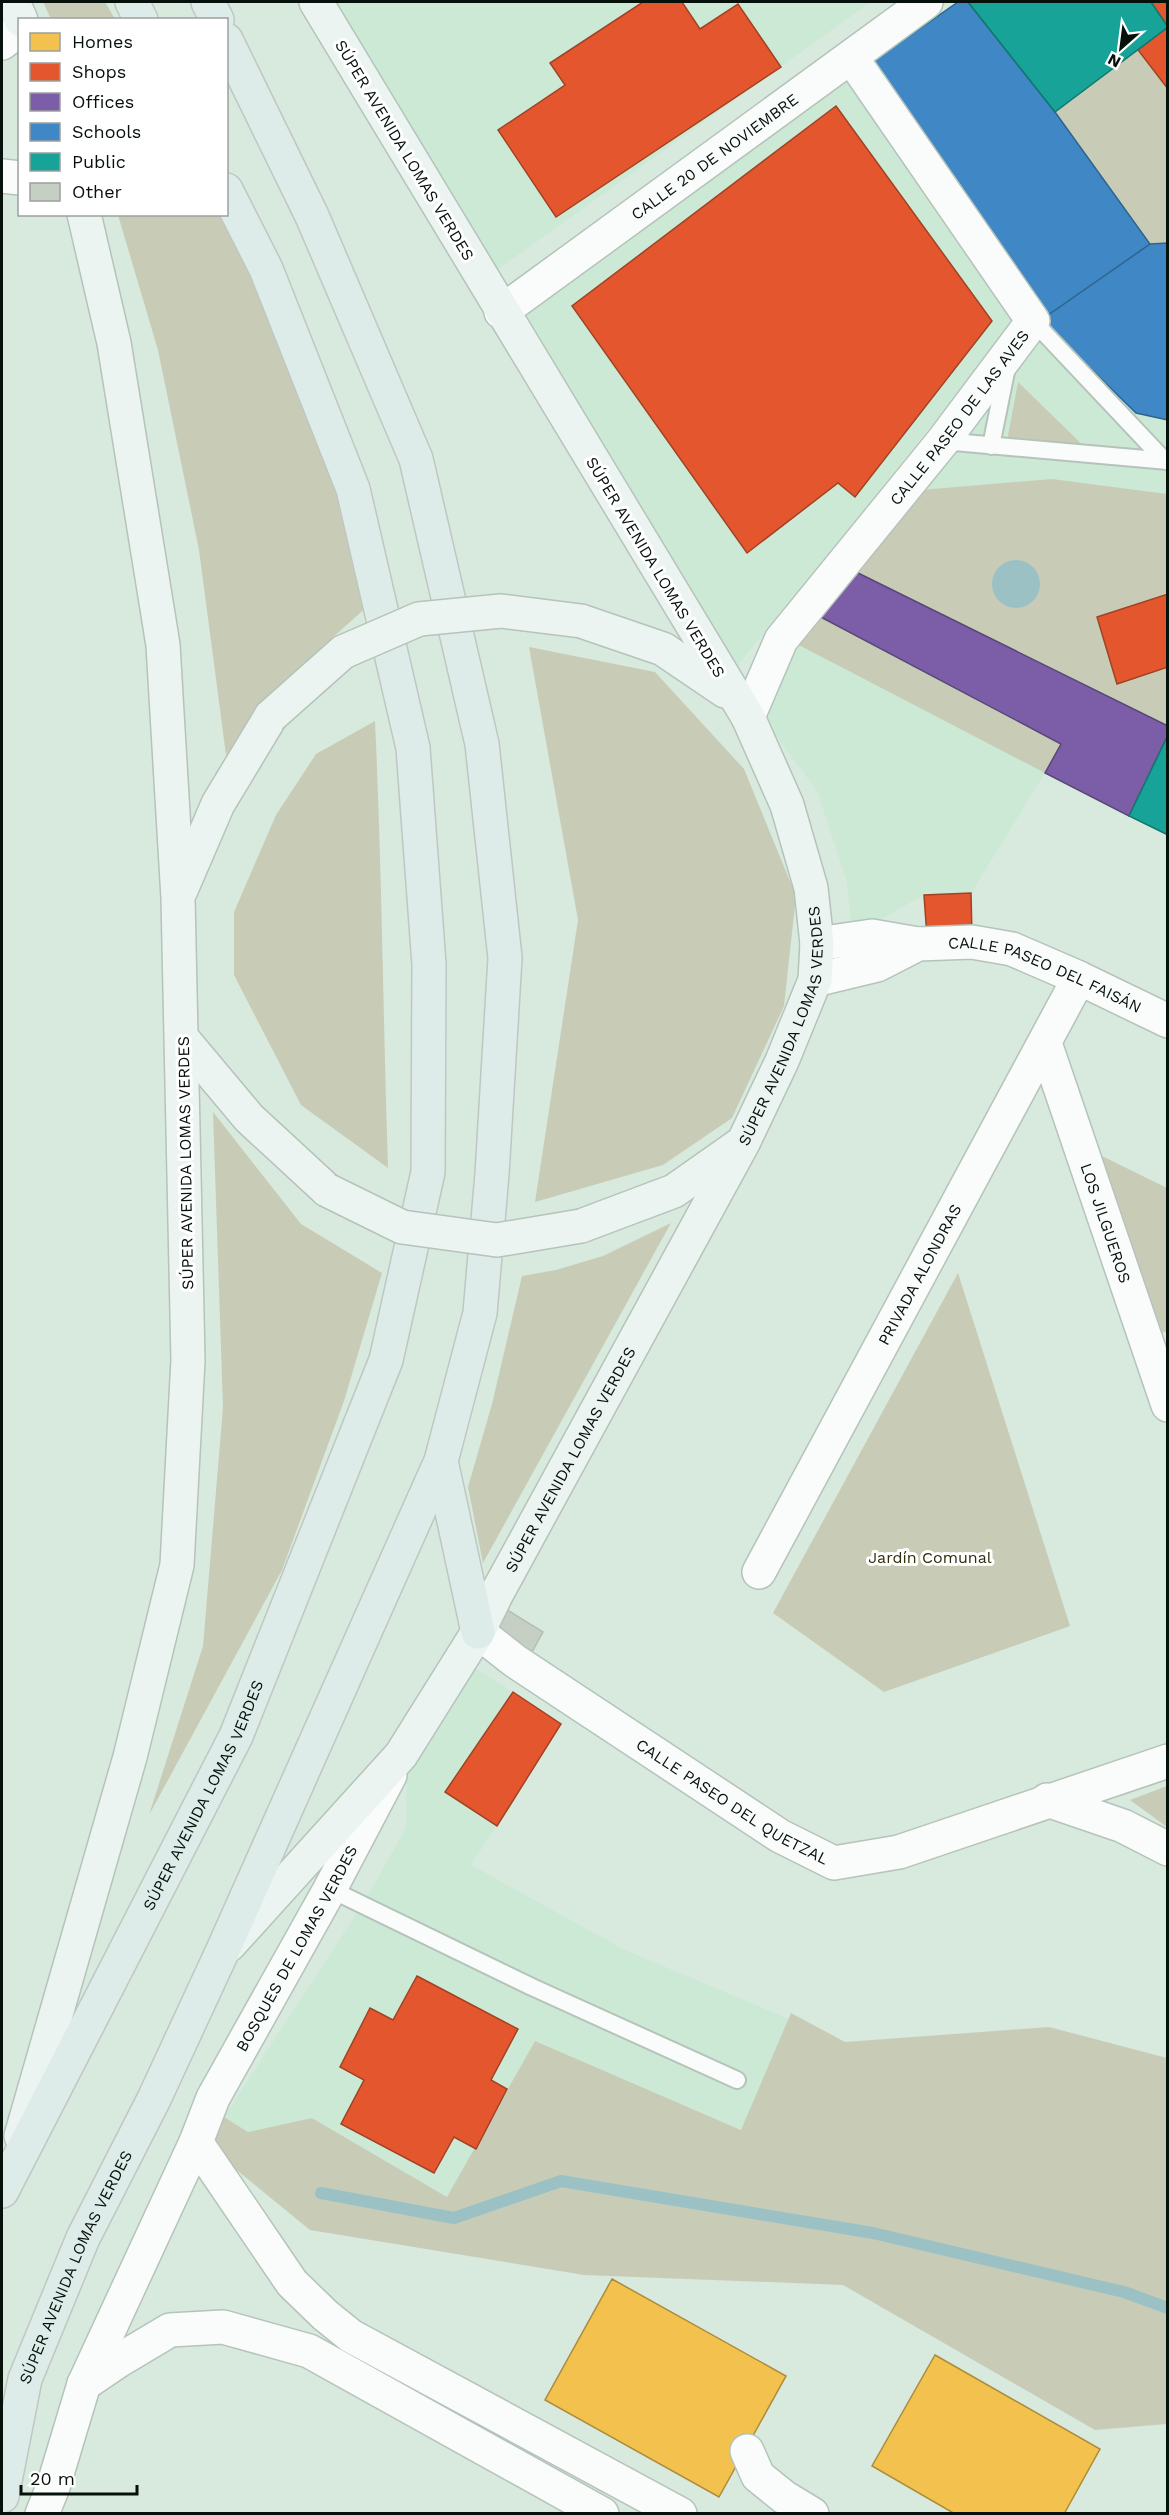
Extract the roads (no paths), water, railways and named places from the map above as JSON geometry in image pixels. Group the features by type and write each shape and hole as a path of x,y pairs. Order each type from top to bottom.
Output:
{"main road":[{"path":"13,2 20,18"},
{"path":"132,2 140,18"},
{"path":"208,2 216,18"},
{"name":"SÚPER AVENIDA LOMAS VERDES","path":"223,1950 400,1755 478,1632 497,1593 744,1141 782,1061 814,980 817,944 811,888 786,805 741,707 316,2"},
{"name":"SÚPER AVENIDA LOMAS VERDES","path":"2,2496 25,2379 82,2238 154,2099 223,1950 441,1461 480,1313 504,958 482,744 416,459 312,216 228,44"},
{"name":"SÚPER AVENIDA LOMAS VERDES","path":"7,2180 236,1736 386,1360 428,1172 429,964 413,748 353,489 266,269 228,194"},
{"name":"SÚPER AVENIDA LOMAS VERDES","path":"7,2180 130,1757 177,1565 188,1359 178,898 163,645 114,343 84,216"},
{"path":"178,898 218,804 271,717 343,652 419,619 501,611 581,621 663,649 741,707"},
{"path":"182,1038 249,1118 327,1190 402,1227 497,1240 581,1226 674,1191 744,1141"},
{"path":"441,1461 478,1632"}],"street":[{"name":"CALLE 20 DE NOVIEMBRE","path":"501,312 926,2"},
{"path":"2,33 18,29"},
{"path":"2,43 18,30"},
{"name":"CALLE PASEO DE LAS AVES","path":"741,707 781,640 942,441 1033,321 851,57"},
{"path":"2,176 18,178"},
{"name":"CALLE PASEO DEL FAISÁN","path":"817,944 872,936 918,944 972,942 1012,949 1080,978 1167,1021"},
{"name":"CALLE PASEO DEL FAISÁN","path":"814,980 877,965 918,944"},
{"name":"PRIVADA ALONDRAS","path":"759,1572 1080,978"},
{"name":"LOS JILGUEROS","path":"1044,1042 1167,1405"},
{"name":"CALLE PASEO DEL QUETZAL","path":"478,1632 515,1661 780,1836 834,1863 899,1852 1167,1761"},
{"name":"BOSQUES DE LOMAS VERDES","path":"42,2514 53,2487 84,2385 196,2142 213,2098 330,1889 400,1755"},
{"path":"1047,1800 1123,1826 1167,1849"},
{"path":"196,2142 292,2283 351,2336 431,2379 639,2504 681,2514"},
{"path":"84,2385 118,2361 170,2330 223,2327 309,2350 602,2514"},
{"path":"341,2368 351,2336"},
{"path":"419,2412 431,2379"},
{"path":"747,2451 758,2476 784,2497 812,2514"}],"lane":[{"path":"1033,321 1166,461"},
{"path":"991,446 1010,350"},
{"path":"942,441 1166,461"},
{"path":"330,1889 532,1986 737,2080"}],"water":[{"path":"1011,560 1021,560 1033,567 1040,579 1040,589 1033,601 1021,608 1011,608 996,597 992,589 992,579 1003,564"}],"waterway":[{"path":"321,2193 454,2218 561,2181 873,2233 1124,2292 1168,2308"}],"park label":[{"name":"Jardín Comunal","path":"930,1557"}]}
